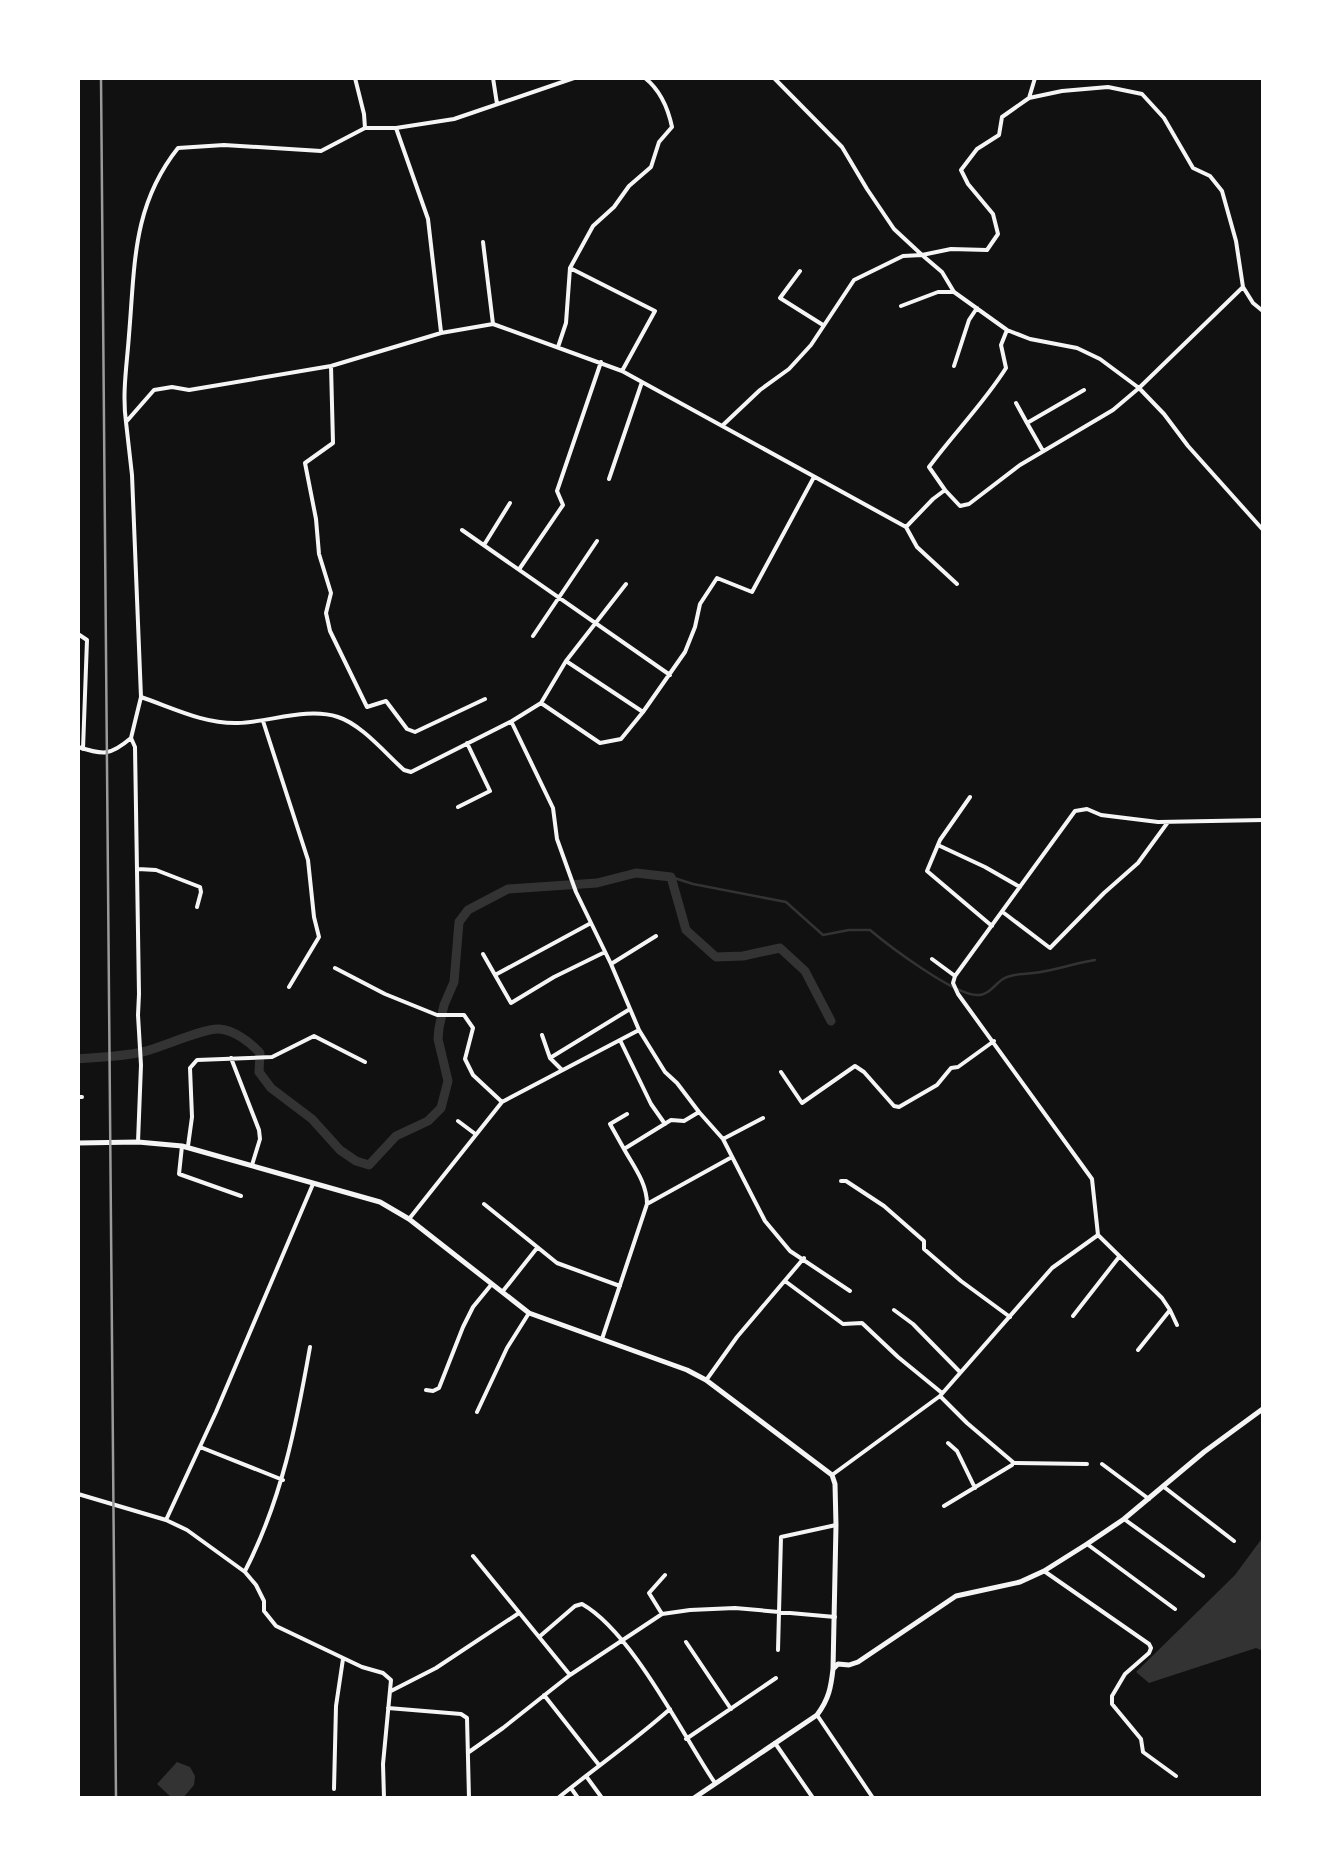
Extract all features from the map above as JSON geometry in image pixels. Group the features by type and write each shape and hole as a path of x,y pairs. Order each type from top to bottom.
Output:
{"street":[{"path":"355,78 365,128"},
{"path":"493,78 497,104"},
{"path":"78,634 88,640 80,748 99,754 113,752 131,738 142,697 126,422 135,246 162,169 178,148 224,144 320,152 365,128 396,128 454,119 574,78"},
{"path":"558,347 566,323 570,268 594,226 651,166 659,142 672,126 668,109 645,78"},
{"path":"774,78 842,147 894,229 942,272 954,292 1006,330 1077,348 1100,359 1139,388 1264,530"},
{"path":"1029,98 1035,78"},
{"path":"723,425 811,345 854,280 903,256 951,249 987,250 998,234 993,214 961,170 977,148 999,135 1002,117 1029,98 1062,91 1108,87 1142,94 1164,118 1192,168 1210,176 1222,191 1244,287 1264,312"},
{"path":"396,128 428,220 441,332"},
{"path":"482,242 493,324"},
{"path":"570,268 654,311 622,371"},
{"path":"800,271 780,298 823,326"},
{"path":"1006,330 1000,345 1006,368 930,467 960,506 969,504 1043,451 1112,410 1244,287"},
{"path":"901,306 938,292 954,292"},
{"path":"954,366 969,320 977,308"},
{"path":"126,422 154,390 189,390 331,366 441,332 493,324 622,371 906,527 917,548 957,584"},
{"path":"520,568 563,505 557,492 601,362"},
{"path":"331,366 333,443 304,463 319,554 331,593 326,613 341,654 368,707 386,701 407,729 415,732 485,698"},
{"path":"609,480 642,382"},
{"path":"1027,423 1084,390"},
{"path":"1016,404 1043,451"},
{"path":"541,703 600,743 621,739 685,652 700,604 716,578 752,592 814,477"},
{"path":"906,527 945,490"},
{"path":"484,545 510,503"},
{"path":"462,530 670,675"},
{"path":"532,636 596,541"},
{"path":"142,697 205,720 234,723 313,714 335,716 350,722 410,772 512,722 541,703 566,661 626,584"},
{"path":"566,661 643,712"},
{"path":"264,721 308,860 320,937 290,986"},
{"path":"512,722 553,808 558,840 576,892 639,1030 665,1072 724,1140 765,1221 790,1251 850,1292"},
{"path":"131,738 135,747 138,869 138,1142"},
{"path":"458,807 490,791 468,743"},
{"path":"970,797 927,871 992,926"},
{"path":"1177,1326 1162,1298 1098,1235 1092,1180 953,983 1075,811 1168,822 1264,820"},
{"path":"1003,912 1050,948 1138,862 1168,822"},
{"path":"939,845 1020,888"},
{"path":"138,869 156,870 200,887 197,906"},
{"path":"495,975 591,923"},
{"path":"611,964 656,936"},
{"path":"483,954 511,1004 604,952"},
{"path":"932,960 955,976"},
{"path":"335,968 437,1015 464,1015 474,1028 466,1059 474,1075 502,1102"},
{"path":"550,1058 630,1009"},
{"path":"409,1219 502,1102 639,1030"},
{"path":"542,1035 550,1058 562,1070"},
{"path":"241,1196 179,1174 192,1117 192,1063 272,1057 314,1036 365,1062"},
{"path":"620,1040 651,1104 666,1125"},
{"path":"780,1072 802,1103 854,1066 899,1107 936,1085 951,1068 994,1041"},
{"path":"231,1058 259,1130 252,1165"},
{"path":"624,1150 672,1120 684,1121 699,1112"},
{"path":"602,1339 647,1204 644,1184 610,1124 627,1114"},
{"path":"724,1140 763,1118"},
{"path":"458,1121 476,1134"},
{"path":"78,1142 185,1146 380,1202 409,1219 529,1313 706,1380 832,1475 835,1618 831,1690 826,1703 817,1714 699,1797"},
{"path":"647,1204 732,1156"},
{"path":"840,1181 884,1206 924,1241 924,1249 1010,1318"},
{"path":"166,1520 313,1184"},
{"path":"484,1204 557,1262 620,1286"},
{"path":"832,1475 941,1394 1052,1268 1098,1235"},
{"path":"502,1293 538,1248"},
{"path":"706,1380 804,1258"},
{"path":"1073,1316 1120,1258"},
{"path":"785,1280 843,1324 862,1324 1014,1463"},
{"path":"426,1390 439,1388 463,1327 490,1284"},
{"path":"894,1310 961,1372"},
{"path":"1138,1350 1170,1310"},
{"path":"477,1412 529,1313"},
{"path":"245,1572 283,1480 310,1346"},
{"path":"833,1668 858,1662 956,1596 1020,1582 1044,1571 1124,1519 1264,1408"},
{"path":"948,1443 957,1451 976,1488"},
{"path":"200,1447 283,1480"},
{"path":"944,1506 1014,1463 1087,1464"},
{"path":"1102,1464 1149,1499"},
{"path":"1164,1487 1234,1540"},
{"path":"78,1494 187,1530 245,1572 256,1585 264,1611 276,1626 391,1680 383,1764 384,1798"},
{"path":"1124,1519 1202,1576"},
{"path":"778,1650 781,1537 836,1525"},
{"path":"1087,1544 1175,1609"},
{"path":"473,1556 570,1675"},
{"path":"1044,1571 1149,1644 1149,1653 1124,1674 1112,1704 1141,1739 1142,1752 1176,1776"},
{"path":"662,1614 649,1593 665,1574"},
{"path":"539,1637 574,1606 582,1604 589,1608 622,1640 715,1784"},
{"path":"469,1752 570,1675 662,1614 724,1608 835,1618"},
{"path":"390,1691 436,1668 519,1612"},
{"path":"686,1642 730,1709"},
{"path":"334,1789 336,1706 343,1658"},
{"path":"686,1739 776,1678"},
{"path":"544,1695 598,1765"},
{"path":"388,1708 467,1718 469,1798"},
{"path":"558,1798 670,1710"},
{"path":"817,1714 873,1798"},
{"path":"775,1743 813,1798"},
{"path":"586,1776 602,1798"},
{"path":"571,1788 578,1798"}],"shaded area":[{"path":"1263,1537 1263,1651 1256,1648 1149,1683 1136,1672 1235,1575"},
{"path":"177,1762 190,1767 195,1776 194,1785 183,1798 172,1798 157,1784"}],"waterway":[{"path":"78,1059 142,1052 212,1030 230,1032 260,1053 259,1072 271,1088 312,1119 340,1150 369,1165 396,1136 428,1121 441,1108 448,1081 439,1028 454,982 459,922 468,910 508,889 597,883 636,873 671,877 686,930 716,957 780,948 805,971 831,1021"},
{"path":"671,877 786,902 823,935 870,930 938,979 977,995 1010,976 1095,960"}],"railway":[{"path":"101,78 116,1798"}]}
